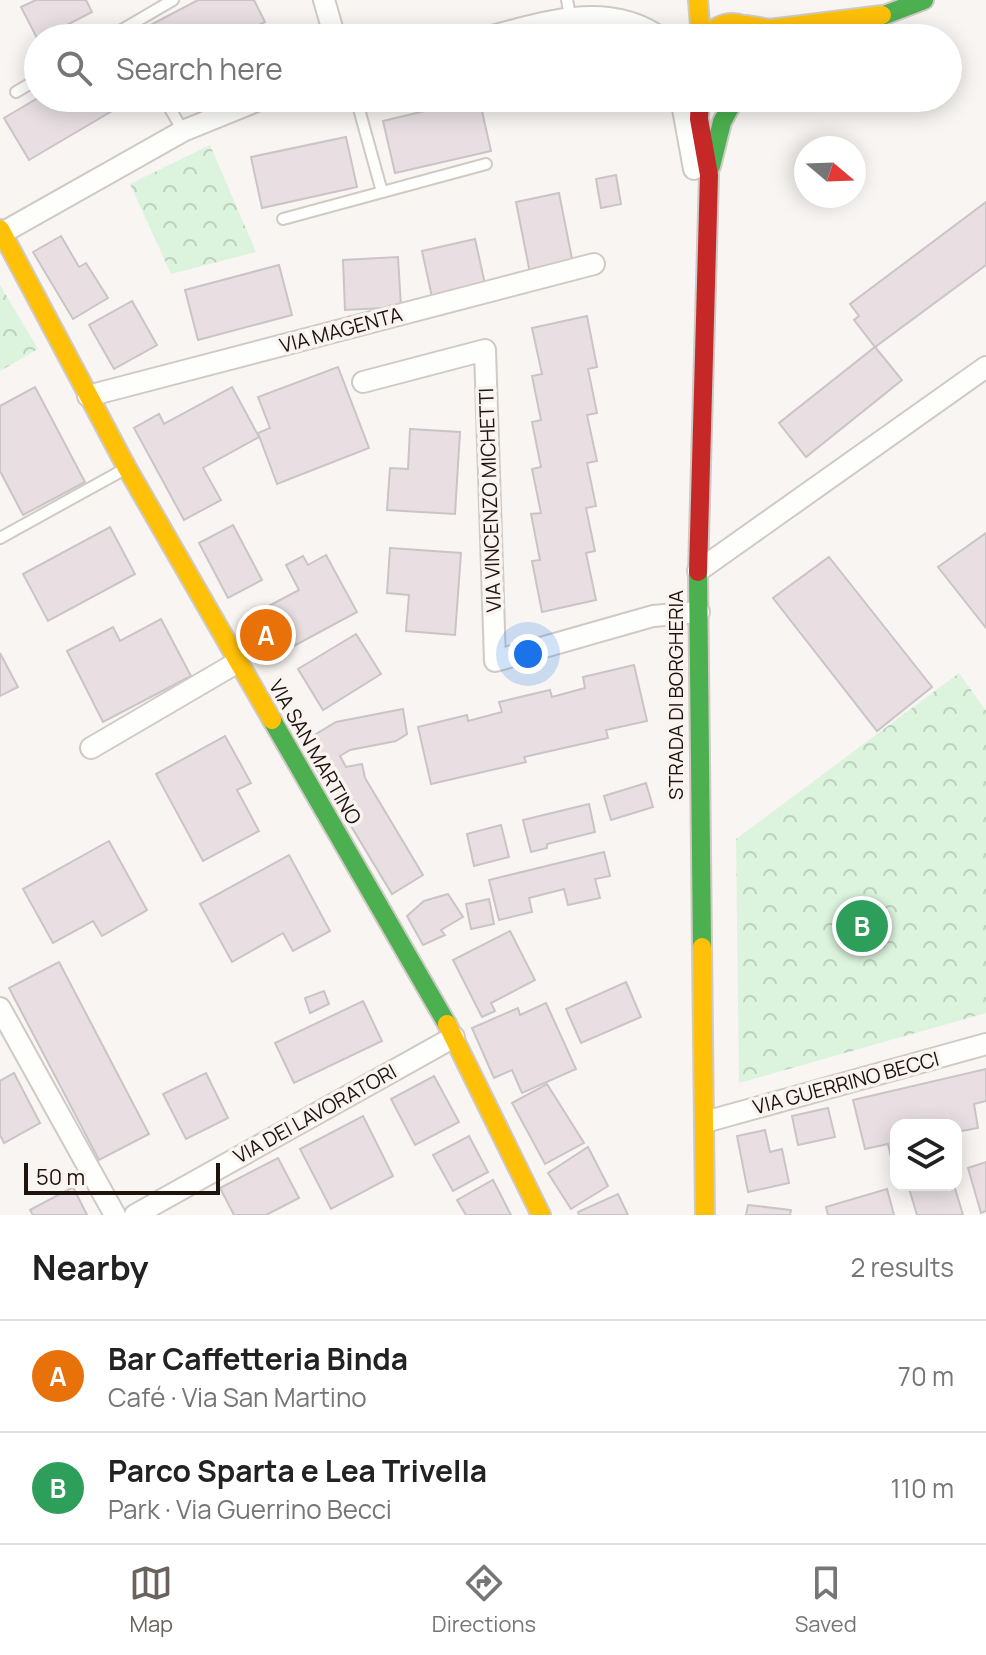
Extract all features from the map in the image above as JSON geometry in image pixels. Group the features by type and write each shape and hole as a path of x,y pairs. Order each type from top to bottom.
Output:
{"street":[{"path":"324,0 331,24"},
{"path":"698,0 701,24"},
{"path":"861,24 924,0"},
{"path":"725,6 744,24"},
{"path":"524,24 568,8 610,11 645,24"},
{"path":"810,24 882,15"},
{"path":"1,231 183,131 230,112"},
{"path":"684,112 708,243"},
{"name":"STRADA DI BORGHERIA","path":"699,112 709,175 698,571 705,1215"},
{"name":"STRADA DI BORGHERIA","path":"709,175 727,112"},
{"name":"VIA SAN MARTINO","path":"1,231 127,468 454,1037 541,1215"},
{"name":"VIA MAGENTA","path":"88,396 594,264"},
{"name":"VIA VINCENZO MICHETTI","path":"363,382 485,350 495,661 653,616 699,612"},
{"path":"698,571 986,367"},
{"path":"91,748 238,662"},
{"path":"0,1008 115,1215"},
{"name":"VIA DEI LAVORATORI","path":"135,1215 454,1037"},
{"name":"VIA GUERRINO BECCI","path":"705,1122 986,1044"}],"lane":[{"path":"140,24 173,0"},
{"path":"16,92 24,87"},
{"path":"172,112 183,131"},
{"path":"360,112 382,192"},
{"path":"283,219 486,164"},
{"path":"0,538 127,468"}],"green space":[{"path":"210,145 256,252 171,274 130,184"},
{"path":"0,285 38,349 0,371"},
{"path":"959,673 986,711 986,1013 739,1083 736,839"}],"building":[{"path":"36,0 86,0 92,12 69,24 30,24 21,7"},
{"path":"198,0 254,0 265,22 261,24 152,24"},
{"path":"24,106 24,112 110,112 29,160 4,118"},
{"path":"421,112 482,112 491,151 395,173 383,121"},
{"path":"346,137 357,187 262,208 251,157"},
{"path":"616,175 621,204 601,208 596,179"},
{"path":"559,193 573,264 530,273 516,202"},
{"path":"986,202 986,265 875,347 854,320 859,316 850,304"},
{"path":"61,236 79,267 86,263 108,298 73,319 33,252"},
{"path":"475,239 485,284 432,297 422,251"},
{"path":"398,257 401,307 345,310 343,260"},
{"path":"279,265 292,315 198,340 185,290"},
{"path":"132,301 157,345 114,369 89,325"},
{"path":"587,316 597,367 588,369 597,413 587,415 597,461 587,463 596,506 586,508 595,551 586,553 596,600 542,612 532,561 540,560 531,514 541,513 532,469 541,467 532,422 541,420 532,376 542,374 532,328"},
{"path":"875,347 902,380 806,457 779,423"},
{"path":"338,367 369,448 277,484 258,433 270,428 258,397"},
{"path":"35,387 85,482 23,515 0,471 0,406"},
{"path":"232,387 259,437 203,468 221,500 184,520 134,428 159,414 164,424"},
{"path":"410,429 460,432 455,514 387,510 390,468 408,469"},
{"path":"233,525 262,580 228,598 199,543"},
{"path":"110,527 135,574 48,621 23,574"},
{"path":"986,533 986,628 938,567"},
{"path":"390,548 461,553 455,635 406,631 409,595 387,593"},
{"path":"326,555 357,612 266,661 246,624 263,615 261,610 299,590 286,565 303,556 308,565"},
{"path":"829,557 932,687 877,731 773,598"},
{"path":"161,619 191,676 103,722 67,651 113,627 120,641"},
{"path":"356,634 381,674 323,710 298,669"},
{"path":"0,653 18,687 0,696"},
{"path":"634,665 647,721 606,730 608,738 524,757 526,762 431,784 418,727 467,715 468,721 502,712 499,702 550,690 552,697 585,688 583,677"},
{"path":"403,709 407,734 396,741 350,750 340,756 346,767 362,764 365,778 423,875 392,894 301,743 336,722"},
{"path":"225,736 251,783 237,790 259,831 203,861 156,774"},
{"path":"646,783 653,807 611,820 604,796"},
{"path":"589,804 595,832 547,844 547,848 531,852 523,820"},
{"path":"501,825 509,857 474,866 467,834"},
{"path":"109,841 147,910 102,936 93,921 53,943 23,889"},
{"path":"604,852 610,876 595,879 600,898 568,905 564,889 529,898 532,912 499,920 489,880"},
{"path":"289,855 330,931 293,951 283,933 232,962 200,904"},
{"path":"448,894 463,917 441,930 445,935 423,945 407,916 424,901"},
{"path":"489,899 494,924 471,929 466,904"},
{"path":"510,931 535,980 491,1003 495,1011 482,1017 453,960"},
{"path":"59,962 149,1134 99,1160 9,988"},
{"path":"626,982 641,1017 581,1043 566,1009"},
{"path":"324,991 329,1004 310,1013 305,998"},
{"path":"363,1001 382,1041 294,1083 275,1043"},
{"path":"546,1003 576,1069 522,1093 512,1070 494,1078 472,1028 518,1008 520,1015"},
{"path":"986,1069 986,1101 974,1104 978,1128 962,1131 962,1119 890,1119 890,1153 888,1144 865,1149 853,1100"},
{"path":"14,1073 40,1123 4,1143 0,1135 0,1081"},
{"path":"206,1073 228,1118 186,1139 163,1094"},
{"path":"434,1076 459,1122 415,1145 391,1099"},
{"path":"547,1084 584,1143 545,1164 512,1103"},
{"path":"828,1108 835,1137 798,1145 792,1116"},
{"path":"363,1116 393,1176 331,1209 300,1149"},
{"path":"765,1130 770,1152 782,1149 789,1183 748,1192 737,1136"},
{"path":"469,1136 488,1172 453,1191 433,1155"},
{"path":"588,1147 608,1186 571,1209 548,1173"},
{"path":"278,1158 299,1198 266,1215 234,1215 220,1188"},
{"path":"986,1162 986,1211 981,1213 968,1168"},
{"path":"493,1180 511,1215 466,1215 457,1200"},
{"path":"73,1187 87,1215 33,1215 30,1210"},
{"path":"887,1189 894,1215 828,1215 826,1207"},
{"path":"910,1191 956,1191 963,1215 917,1215"},
{"path":"618,1194 628,1215 579,1215 578,1212"},
{"path":"748,1205 791,1210 790,1215 746,1215"}],"traffic: fast":[{"path":"866,22 924,0"},
{"path":"711,166 727,112"},
{"path":"698,572 702,947"},
{"path":"272,720 447,1024"}],"traffic: slow":[{"path":"698,0 700,24"},
{"path":"810,24 882,15"},
{"path":"725,24 740,24"},
{"path":"0,229 127,468 272,720"},
{"path":"702,947 705,1215"},
{"path":"447,1024 541,1215"}],"traffic: jam":[{"path":"698,572 709,175 699,112"}],"place":[{"name":"Bar Caffetteria Binda","path":"266,635"},
{"name":"Parco Sparta e Lea Trivella","path":"862,926"}]}
